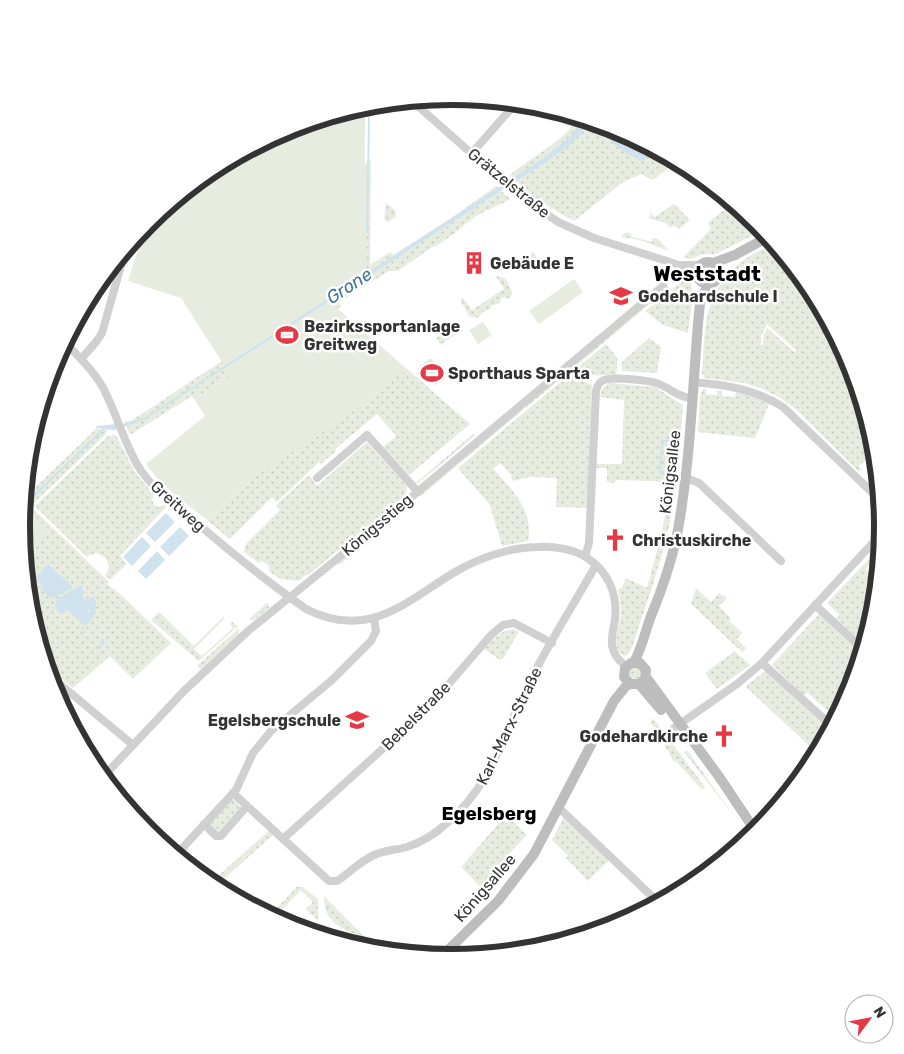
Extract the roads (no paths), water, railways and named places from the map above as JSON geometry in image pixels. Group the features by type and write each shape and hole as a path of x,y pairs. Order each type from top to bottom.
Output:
{"street":[{"name":"Grätzelstraße","path":"419,107 503,182 540,210 571,228 596,239 676,264 701,276"},
{"path":"472,153 510,109"},
{"path":"701,276 707,261 716,267 761,241"},
{"path":"81,359 102,333 121,265"},
{"name":"Königsallee","path":"635,681 624,671 634,664 646,644 644,640 648,626 664,583 676,542 686,478 701,276 716,281 716,267"},
{"name":"Königsstieg","path":"108,771 202,674 248,631 418,492 663,286"},
{"name":"Greitweg","path":"70,348 97,378 107,394 138,466 150,482 164,496 288,597 306,609 326,617 343,620 374,618 401,607 456,571 504,552 522,548 543,547 585,556"},
{"path":"634,664 617,658 612,643 616,617 614,594 608,579 585,556 589,543 596,391 599,383 605,379 648,381 659,384 681,397 692,398"},
{"path":"693,382 742,389 770,398 783,406 872,493"},
{"path":"318,478 367,435 418,492"},
{"path":"686,478 699,483 781,561"},
{"path":"677,726 762,663 873,542"},
{"name":"Karl-Marx-Straße","path":"283,840 326,879 337,881 371,856 425,840 448,823 479,788 492,766 530,681 596,565"},
{"path":"815,605 858,644"},
{"path":"181,850 236,790 253,753 266,736 332,680 373,639 376,630 374,618"},
{"name":"Bebelstraße","path":"283,840 429,707 483,643 499,627 506,624 516,624 552,643"},
{"path":"762,663 826,721"},
{"name":"Königsallee","path":"450,949 498,902 534,854 614,701 614,695 635,681 646,670 634,664"},
{"path":"635,681 677,726 730,792 751,824"},
{"path":"61,685 133,745"},
{"path":"677,726 746,829"},
{"path":"233,793 283,840"},
{"path":"204,824 216,836 221,836 248,806"},
{"path":"558,807 654,897"}],"water":[{"name":"Grone","path":"580,125 586,127 577,138 549,160 144,420 114,430 95,428 97,426 126,423 146,417 542,159 570,137"},
{"path":"606,134 650,155 643,161 637,159 624,151"},
{"path":"166,513 175,522 155,542 146,533"},
{"path":"180,527 189,536 169,556 160,547"},
{"path":"142,537 151,546 132,566 123,557"},
{"path":"157,551 165,560 146,579 138,571"},
{"path":"48,564 73,587 52,599 40,588 42,585 35,578"},
{"path":"81,585 84,591 82,596 86,600 93,597 96,603 96,614 87,608 86,610 95,616 86,625 81,624 68,610 60,614 55,606 57,599"}],"waterway":[{"path":"367,231 368,113"},
{"path":"31,498 105,428"},
{"path":"670,475 660,473 662,441 672,441"},
{"path":"98,649 103,639"}],"place":[{"name":"Gebäude E","path":"474,263"},
{"name":"Godehardschule I","path":"621,296"},
{"name":"Bezirkssportanlage Greitweg","path":"287,335"},
{"name":"Sporthaus Sparta","path":"432,373"},
{"name":"Christuskirche","path":"615,540"},
{"name":"Egelsbergschule","path":"357,720"},
{"name":"Godehardkirche","path":"724,736"}],"district":[{"name":"Weststadt","path":"707,273"},
{"name":"Egelsberg","path":"489,813"}]}
